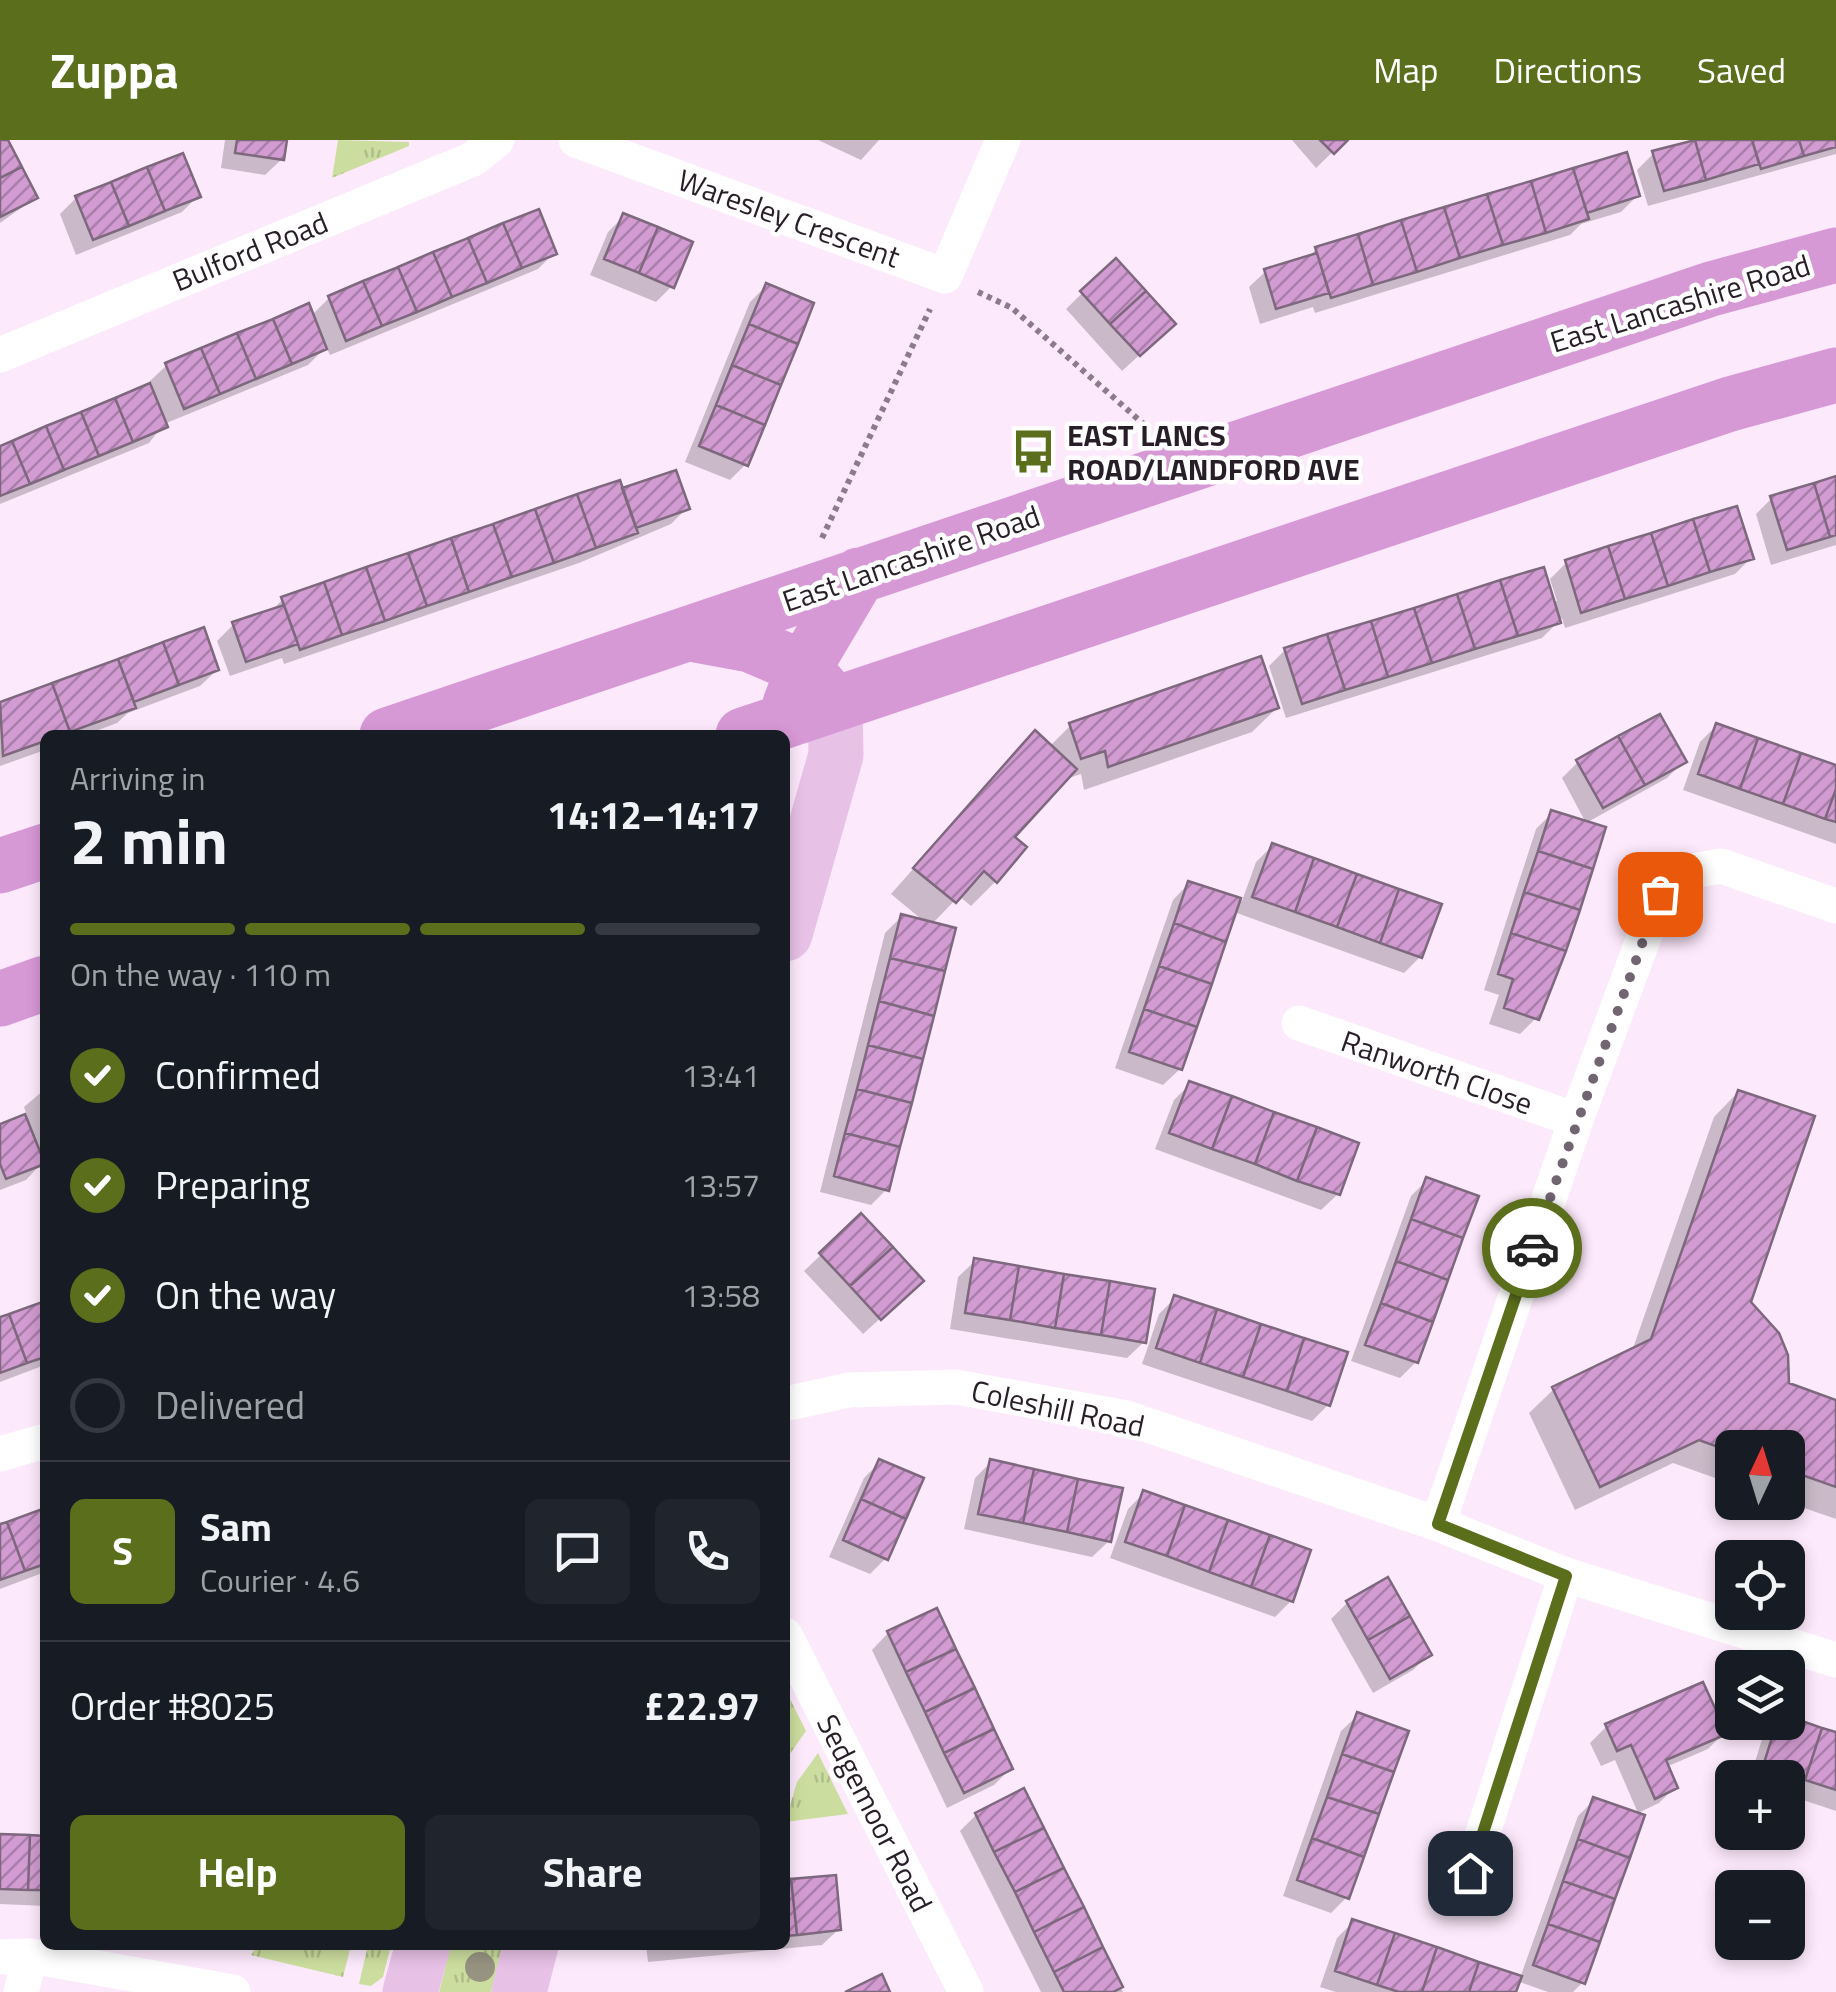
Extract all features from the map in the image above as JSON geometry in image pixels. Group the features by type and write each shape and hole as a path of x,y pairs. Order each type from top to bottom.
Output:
{"highway":[{"name":"East Lancashire Road","path":"402,730 1711,289 1836,254"},
{"path":"769,730 820,686 1730,404 1836,375"},
{"path":"820,686 859,575"},
{"path":"690,634 750,645 820,686"},
{"path":"0,866 40,853"},
{"path":"0,1000 40,985"}],"main road":[{"path":"790,917 836,756 820,686"},
{"path":"410,1992 421,1950"},
{"path":"519,1992 529,1950"}],"street":[{"name":"Bulford Road","path":"0,355 472,159 496,140"},
{"name":"Waresley Crescent","path":"576,140 946,276"},
{"path":"946,276 1003,140"},
{"path":"1438,1524 1576,1120 1660,894 1686,872 1721,866 1836,906"},
{"name":"Ranworth Close","path":"1299,1023 1576,1120"},
{"name":"Coleshill Road","path":"790,1403 850,1390 956,1386 1127,1418 1438,1524 1566,1576 1836,1660"},
{"path":"0,1454 40,1442"},
{"path":"1470,1873 1566,1576"},
{"name":"Sedgemoor Road","path":"790,1645 966,1992"},
{"path":"21,1992 15,1957 233,1992"}],"path":[{"path":"793,597 946,276 1012,308 1189,464"}],"green space":[{"path":"338,140 409,142 409,146 332,178"},
{"path":"790,1699 806,1731 790,1754"},
{"path":"818,1753 848,1814 790,1821 797,1782"},
{"path":"254,1950 350,1950 343,1977 251,1955"},
{"path":"367,1950 390,1950 383,1977 371,1986 359,1984"},
{"path":"450,1950 502,1950 491,1992 439,1992"}],"building":[{"path":"0,140 8,140 22,167 0,178"},
{"path":"237,140 287,140 284,160 235,153"},
{"path":"1320,140 1348,140 1334,154"},
{"path":"1695,140 1706,180 1664,191 1652,151"},
{"path":"1695,140 1752,140 1759,164 1706,180"},
{"path":"1752,140 1799,140 1804,156 1761,169"},
{"path":"1799,140 1836,140 1836,147 1804,156"},
{"path":"1627,152 1640,196 1587,213 1573,168"},
{"path":"183,153 201,197 165,211 147,167"},
{"path":"22,167 38,198 0,217 0,178"},
{"path":"147,167 165,211 129,226 111,182"},
{"path":"1573,168 1589,219 1546,233 1531,181"},
{"path":"1531,181 1546,233 1503,245 1487,194"},
{"path":"111,182 129,226 93,240 75,196"},
{"path":"1487,194 1503,245 1460,258 1444,207"},
{"path":"1444,207 1460,258 1417,272 1401,220"},
{"path":"539,209 557,254 522,268 503,223"},
{"path":"623,213 658,227 639,273 604,259"},
{"path":"1401,220 1417,272 1373,285 1358,234"},
{"path":"503,223 522,268 487,283 468,238"},
{"path":"658,227 693,242 674,288 639,273"},
{"path":"1358,234 1373,285 1331,298 1315,247"},
{"path":"468,238 487,283 452,297 433,252"},
{"path":"433,252 452,297 417,312 398,267"},
{"path":"1317,253 1329,293 1276,309 1264,269"},
{"path":"1116,258 1146,291 1110,324 1080,291"},
{"path":"398,267 417,312 382,326 363,281"},
{"path":"363,281 382,326 346,341 328,296"},
{"path":"766,283 814,303 798,344 749,324"},
{"path":"1146,291 1176,324 1140,356 1110,324"},
{"path":"309,303 327,349 292,364 273,319"},
{"path":"273,319 292,364 256,379 237,333"},
{"path":"749,324 798,344 781,385 732,365"},
{"path":"237,333 256,379 220,394 201,348"},
{"path":"201,348 220,394 184,409 165,363"},
{"path":"732,365 781,385 765,425 716,405"},
{"path":"150,383 168,427 133,442 115,398"},
{"path":"115,398 133,442 99,456 81,412"},
{"path":"716,405 765,425 748,466 699,446"},
{"path":"81,412 99,456 64,470 46,426"},
{"path":"46,426 64,470 30,484 12,441"},
{"path":"12,441 30,484 0,496 0,446"},
{"path":"676,470 690,509 636,528 622,488"},
{"path":"1836,476 1836,535 1830,537 1814,483"},
{"path":"620,480 638,533 596,548 577,494"},
{"path":"1814,483 1830,537 1787,550 1770,496"},
{"path":"577,494 596,548 554,563 535,509"},
{"path":"1737,506 1754,559 1710,572 1693,519"},
{"path":"535,509 554,563 512,577 493,524"},
{"path":"1693,519 1710,572 1668,586 1651,533"},
{"path":"493,524 512,577 469,592 451,538"},
{"path":"1651,533 1668,586 1625,599 1608,546"},
{"path":"451,538 469,592 427,606 408,553"},
{"path":"1608,546 1625,599 1581,613 1565,560"},
{"path":"408,553 427,606 385,621 366,567"},
{"path":"366,567 385,621 342,635 324,582"},
{"path":"1544,567 1561,623 1518,636 1500,580"},
{"path":"1500,580 1518,636 1475,649 1457,594"},
{"path":"324,582 342,635 300,650 281,597"},
{"path":"1457,594 1475,649 1432,663 1414,608"},
{"path":"284,605 298,644 246,662 232,622"},
{"path":"1414,608 1432,663 1388,677 1371,621"},
{"path":"1371,621 1388,677 1345,690 1327,634"},
{"path":"204,627 219,670 179,685 163,642"},
{"path":"1327,634 1345,690 1302,704 1284,648"},
{"path":"163,642 179,685 134,702 118,659"},
{"path":"1261,656 1279,708 1108,767 1105,751 1081,759 1069,723"},
{"path":"118,659 136,708 69,730 52,683"},
{"path":"52,683 69,730 40,730 40,743 3,756 0,702"},
{"path":"1660,714 1687,762 1645,785 1618,736"},
{"path":"1716,723 1758,738 1740,789 1698,774"},
{"path":"1035,730 1077,769 1015,837 1027,847 997,883 984,871 956,903 913,868"},
{"path":"1618,736 1645,785 1603,808 1576,760"},
{"path":"1758,738 1801,753 1783,804 1740,789"},
{"path":"1801,753 1836,765 1836,789 1825,819 1783,804"},
{"path":"1836,789 1836,822 1825,819"},
{"path":"1551,810 1606,827 1593,869 1538,851"},
{"path":"1272,843 1314,858 1295,912 1252,897"},
{"path":"1538,851 1593,869 1580,910 1524,892"},
{"path":"1314,858 1357,874 1337,927 1295,912"},
{"path":"1357,874 1399,889 1380,943 1337,927"},
{"path":"1188,881 1241,898 1226,942 1174,923"},
{"path":"1399,889 1442,904 1422,958 1380,943"},
{"path":"1524,892 1580,910 1566,951 1511,933"},
{"path":"901,914 956,928 945,971 890,958"},
{"path":"1174,923 1226,942 1212,984 1159,966"},
{"path":"1511,933 1566,951 1539,1020 1504,1008 1513,979 1498,974"},
{"path":"890,958 945,971 934,1016 879,1001"},
{"path":"1159,966 1212,984 1197,1027 1144,1009"},
{"path":"879,1001 934,1016 923,1059 868,1045"},
{"path":"1144,1009 1197,1027 1182,1070 1129,1052"},
{"path":"868,1045 923,1059 912,1103 857,1089"},
{"path":"1189,1081 1232,1096 1212,1149 1169,1133"},
{"path":"857,1089 912,1103 900,1147 845,1133"},
{"path":"1738,1090 1815,1116 1751,1302 1779,1333 1788,1355 1789,1383 1836,1400 1836,1487 1805,1476 1805,1430 1715,1430 1715,1446 1699,1440 1600,1487 1552,1387 1651,1339"},
{"path":"1232,1096 1274,1112 1255,1164 1212,1149"},
{"path":"1274,1112 1317,1127 1297,1181 1255,1164"},
{"path":"25,1114 40,1152 40,1166 6,1179 0,1164 0,1124"},
{"path":"1317,1127 1359,1143 1340,1195 1297,1181"},
{"path":"845,1133 900,1147 889,1191 834,1176"},
{"path":"1426,1177 1479,1196 1463,1238 1411,1219"},
{"path":"861,1213 893,1247 850,1286 819,1253"},
{"path":"1411,1219 1463,1238 1448,1280 1396,1261"},
{"path":"893,1247 924,1281 881,1320 850,1286"},
{"path":"974,1258 1019,1266 1010,1320 965,1313"},
{"path":"1396,1261 1448,1280 1433,1322 1381,1303"},
{"path":"1019,1266 1064,1274 1055,1328 1010,1320"},
{"path":"1064,1274 1110,1281 1101,1335 1055,1328"},
{"path":"1110,1281 1155,1289 1146,1343 1101,1335"},
{"path":"1174,1295 1217,1309 1200,1363 1156,1348"},
{"path":"40,1303 40,1359 27,1363 9,1314"},
{"path":"1381,1303 1433,1322 1418,1363 1365,1345"},
{"path":"1217,1309 1261,1324 1243,1377 1200,1363"},
{"path":"9,1314 27,1363 0,1373 0,1317"},
{"path":"1261,1324 1304,1338 1287,1391 1243,1377"},
{"path":"1304,1338 1348,1352 1330,1406 1287,1391"},
{"path":"879,1459 924,1478 906,1519 861,1499"},
{"path":"990,1459 1034,1469 1023,1523 978,1514"},
{"path":"1034,1469 1078,1479 1067,1532 1023,1523"},
{"path":"1078,1479 1123,1488 1111,1542 1067,1532"},
{"path":"1143,1490 1185,1505 1167,1556 1125,1542"},
{"path":"861,1499 906,1519 888,1560 843,1540"},
{"path":"1185,1505 1228,1520 1209,1572 1167,1556"},
{"path":"40,1510 40,1566 25,1571 7,1522"},
{"path":"1228,1520 1270,1535 1251,1587 1209,1572"},
{"path":"7,1522 25,1571 0,1580 0,1524"},
{"path":"1270,1535 1311,1550 1293,1602 1251,1587"},
{"path":"1388,1577 1410,1616 1368,1640 1346,1601"},
{"path":"937,1608 956,1649 906,1672 887,1631"},
{"path":"1410,1616 1432,1655 1390,1679 1368,1640"},
{"path":"956,1649 975,1688 925,1712 906,1672"},
{"path":"1703,1682 1715,1708 1715,1739 1666,1760 1678,1788 1655,1799 1631,1745 1617,1751 1605,1724"},
{"path":"975,1688 994,1729 944,1753 925,1712"},
{"path":"1357,1712 1409,1731 1394,1772 1342,1754"},
{"path":"1805,1722 1822,1728 1805,1780 1805,1760 1765,1760 1771,1740 1805,1740"},
{"path":"1822,1728 1836,1732 1836,1790 1805,1780"},
{"path":"994,1729 1013,1769 964,1793 944,1753"},
{"path":"1342,1754 1394,1772 1379,1814 1327,1797"},
{"path":"1024,1788 1044,1828 994,1852 975,1813"},
{"path":"1327,1797 1379,1814 1364,1857 1312,1838"},
{"path":"1593,1797 1645,1815 1630,1858 1578,1839"},
{"path":"1044,1828 1064,1868 1015,1892 994,1852"},
{"path":"0,1834 30,1835 28,1890 0,1889"},
{"path":"30,1835 40,1836 40,1890 28,1890"},
{"path":"1312,1838 1364,1857 1349,1899 1297,1880"},
{"path":"1578,1839 1630,1858 1615,1899 1563,1881"},
{"path":"1064,1868 1084,1907 1034,1932 1015,1892"},
{"path":"836,1875 841,1930 797,1935 791,1879"},
{"path":"790,1879 797,1935 790,1936"},
{"path":"1563,1881 1615,1899 1600,1942 1548,1924"},
{"path":"1084,1907 1103,1947 1054,1972 1034,1932"},
{"path":"1352,1919 1395,1933 1377,1985 1335,1971"},
{"path":"1548,1924 1600,1942 1585,1984 1533,1965"},
{"path":"1395,1933 1437,1947 1422,1992 1399,1992 1377,1985"},
{"path":"1103,1947 1123,1987 1113,1992 1064,1992 1054,1972"},
{"path":"1437,1947 1479,1962 1469,1992 1422,1992"},
{"path":"1479,1962 1522,1976 1516,1992 1469,1992"},
{"path":"882,1974 890,1992 845,1992"}],"way so far":[{"path":"1532,1248 1660,894"}],"place":[{"name":"EAST LANCS ROAD/LANDFORD AVE","path":"1034,452"}],"route":[{"path":"1470,1873 1566,1576 1438,1524 1532,1248"}]}
